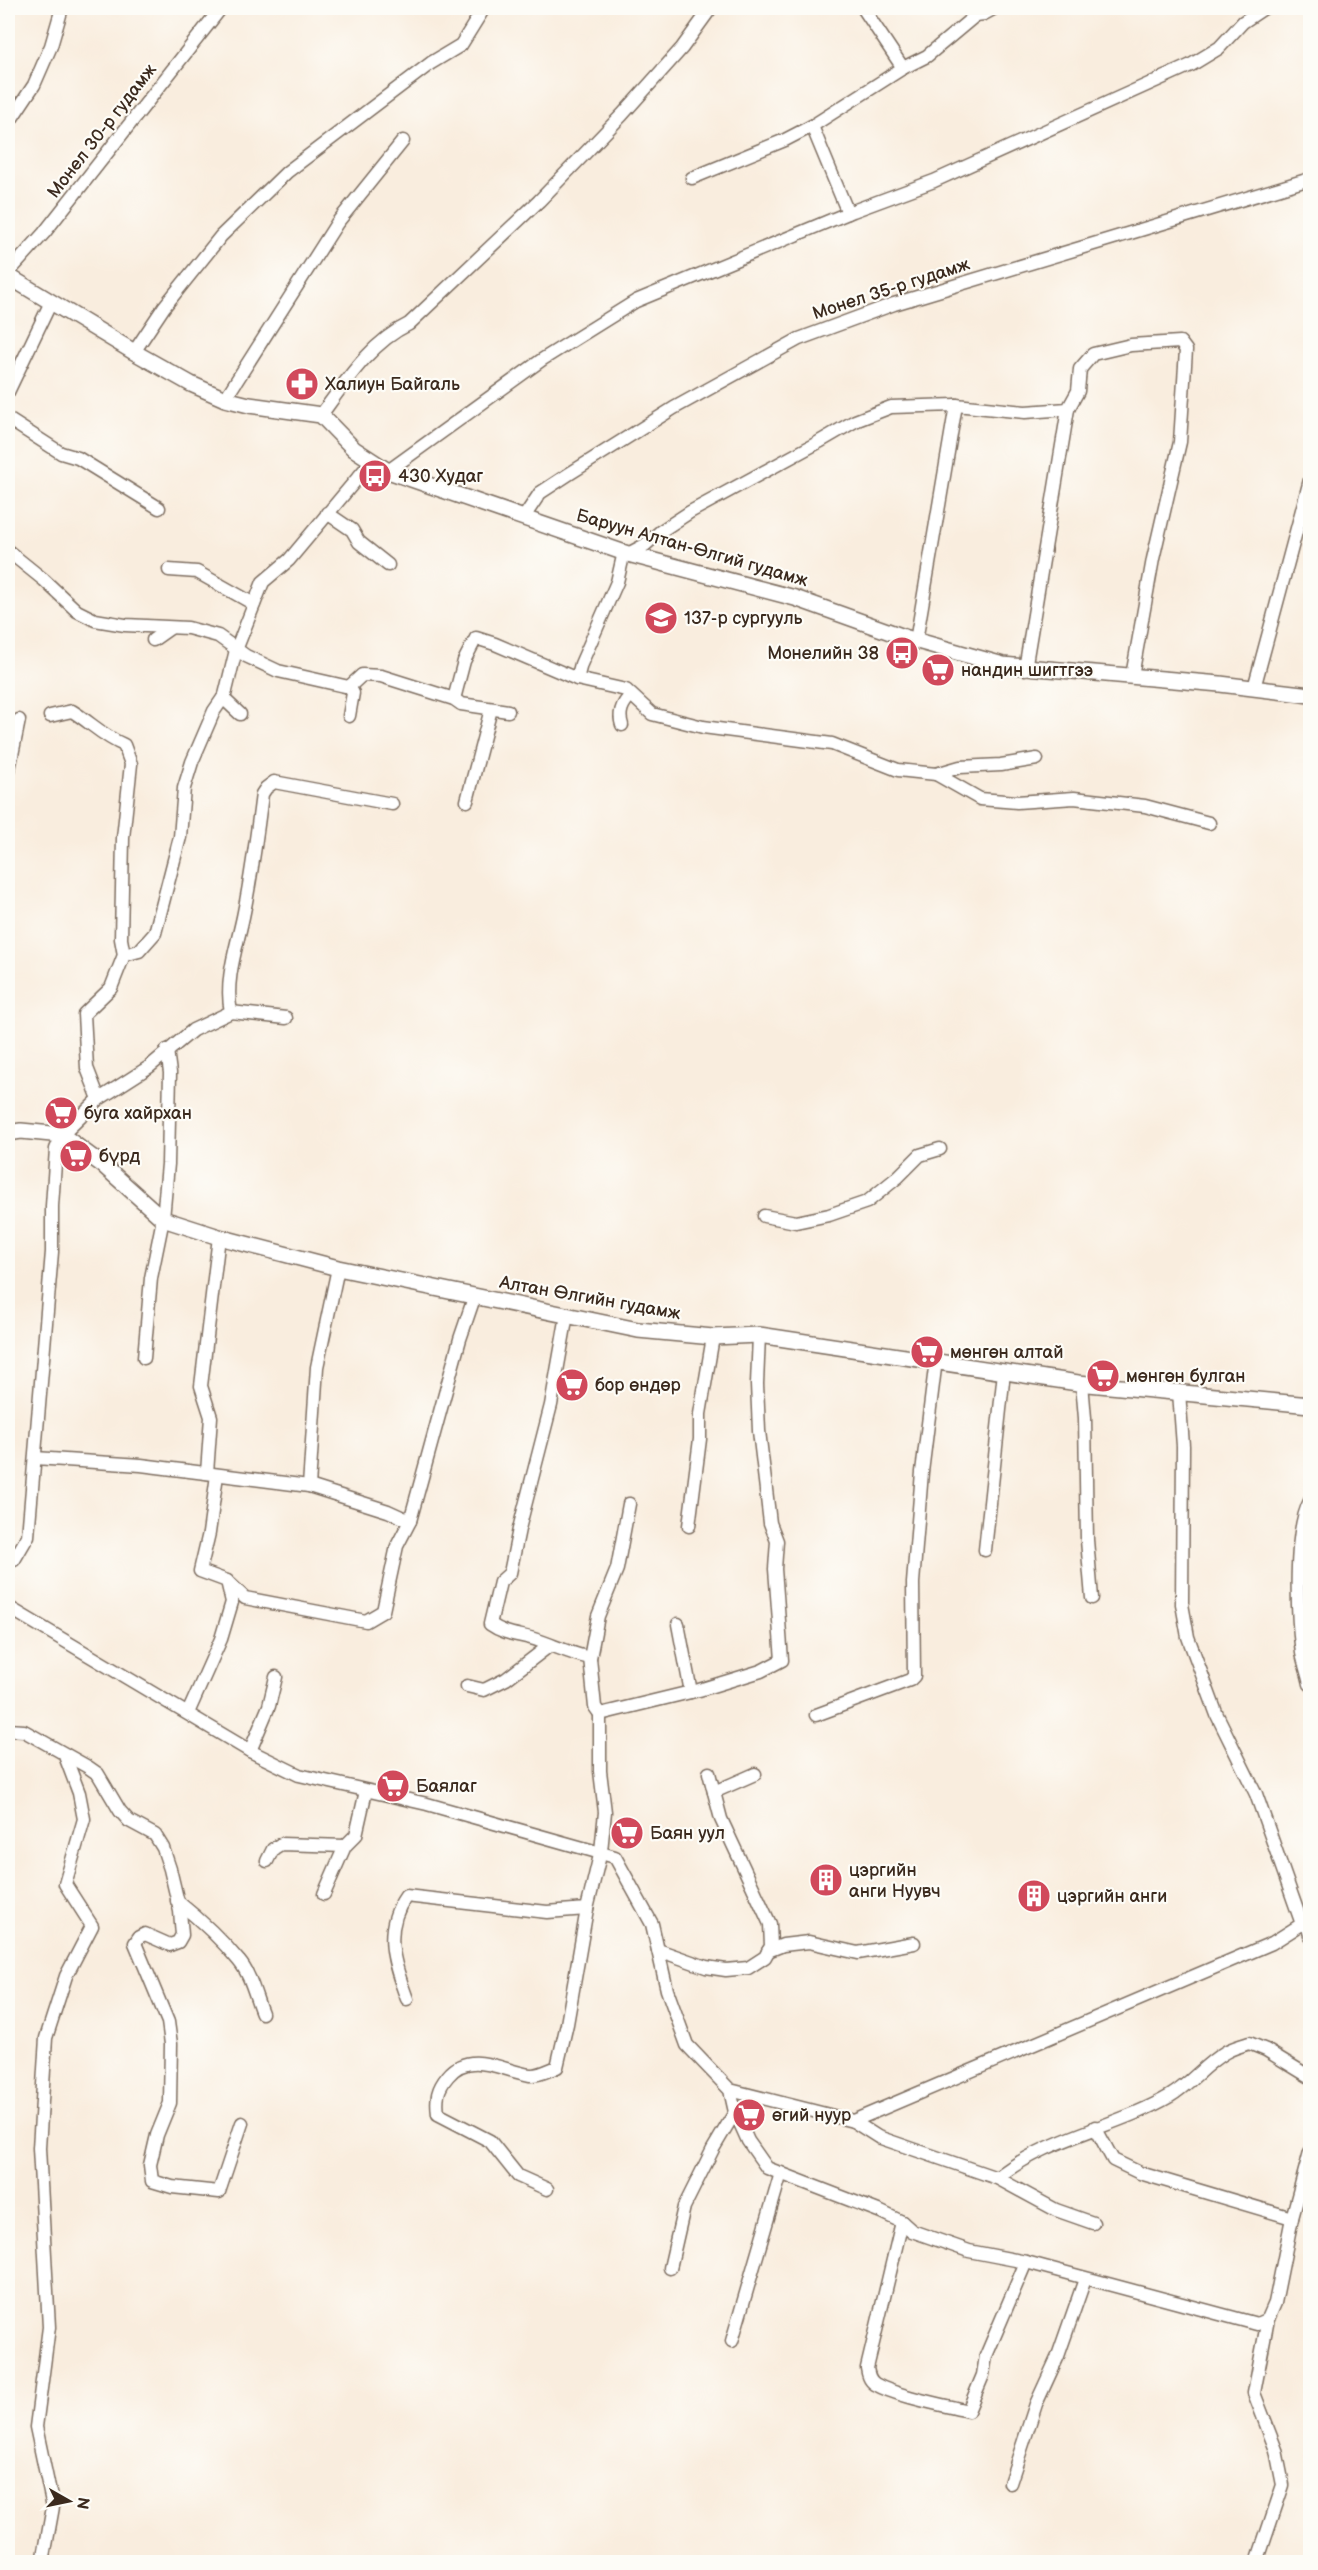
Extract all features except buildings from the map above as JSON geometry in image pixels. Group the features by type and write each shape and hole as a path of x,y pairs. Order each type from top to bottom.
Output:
{"main road":[{"path":"8,274 134,352 191,384 225,399 249,405 321,415"},
{"name":"Баруун Алтан-Өлгий гудамж","path":"321,415 354,449 388,471 626,553 795,598 916,641 980,660 1025,669 1132,676 1311,695"},
{"name":"Алтан Өлгийн гудамж","path":"8,1133 21,1131 62,1136 104,1166 163,1219 219,1237 338,1268 474,1298 638,1330 713,1337 759,1335 1082,1383 1311,1406"}],"street":[{"path":"8,124 34,85 51,46 62,8"},
{"name":"Монел 30-р гудамж","path":"8,274 44,233 221,8"},
{"path":"134,352 164,307 221,236 287,172 431,63 461,45 484,8"},
{"path":"321,415 366,358 390,333 409,324 539,201 597,138 622,115 682,48 711,8"},
{"path":"863,8 903,68"},
{"path":"692,178 785,140 812,126 903,68 927,56 975,15 984,14 995,8"},
{"path":"388,471 543,359 636,301 848,213 934,181 1191,65 1219,48 1243,22 1264,8"},
{"path":"812,126 848,213"},
{"path":"225,399 337,224 403,141"},
{"name":"Монел 35-р гудамж","path":"524,517 540,493 569,474 674,408 799,339 894,304 1311,179"},
{"path":"8,392 51,302"},
{"path":"1025,669 1068,409 1078,391 1080,369 1093,354 1131,345 1180,342 1186,350 1180,442 1153,560 1132,676"},
{"path":"916,641 956,405"},
{"path":"578,679 581,664 617,582 626,553 645,545 661,531 690,512 855,421 891,407 956,405 1025,412 1068,409"},
{"path":"8,419 61,453 78,458 159,508"},
{"path":"124,956 139,951 155,933 180,837 184,788 192,762 214,711 223,698 236,650 262,582 289,560 371,462"},
{"path":"1254,688 1311,480"},
{"path":"327,513 352,530 359,542 388,565"},
{"path":"8,551 77,611 95,620 188,628 218,636 236,650 278,671 349,687 353,693 349,716"},
{"path":"170,570 197,572 254,604"},
{"path":"153,640 170,628"},
{"path":"454,699 464,661 476,638 578,679 626,690 652,714 703,727 832,744 898,770 936,774 960,767 1001,765 1037,759"},
{"path":"349,687 362,675 381,676 454,699 461,704 508,711"},
{"path":"622,725 620,719 622,703 631,695"},
{"path":"223,698 240,714"},
{"path":"467,801 491,709"},
{"path":"50,716 72,711 108,739 124,745 131,764 123,838 121,939 124,956 111,988 84,1014 87,1068 99,1099"},
{"path":"8,775 19,720"},
{"path":"936,774 980,799 1017,802 1074,798 1145,806 1209,823"},
{"path":"231,1012 230,977 254,861 262,794 266,788 274,782 392,804"},
{"path":"8,1561 14,1560 28,1536 52,1252 56,1149 62,1136 99,1099 149,1067 194,1030 231,1012 286,1018"},
{"path":"144,1358 150,1278 163,1219 169,1153 170,1074 167,1050"},
{"path":"764,1216 796,1222 829,1215 867,1202 898,1177 920,1155 940,1149"},
{"path":"219,1237 201,1386 211,1417 212,1474 209,1533 200,1571 227,1581 245,1598 366,1621 383,1611 397,1546 410,1521 460,1339 474,1298"},
{"path":"309,1486 317,1367 338,1268"},
{"path":"567,1315 551,1405 519,1528 510,1573 500,1582 490,1624 502,1632 540,1641 549,1646 590,1658"},
{"path":"600,1714 691,1692 761,1671 782,1660 775,1569 777,1541 770,1523 759,1431 757,1384 759,1335"},
{"path":"689,1526 700,1439 700,1414 713,1337"},
{"path":"816,1715 910,1680 914,1676 913,1583 922,1472 936,1360"},
{"path":"985,1550 1004,1372"},
{"path":"1082,1383 1085,1418 1087,1540 1092,1598"},
{"path":"1179,1392 1183,1446 1182,1604 1188,1637 1217,1714 1260,1803 1302,1924 1308,1927 1311,1935"},
{"path":"35,1458 141,1465 309,1486 388,1511 410,1521"},
{"path":"1311,1501 1303,1520 1299,1563 1299,1619 1302,1655 1311,1684"},
{"path":"547,2189 518,2176 490,2141 438,2114 436,2098 440,2086 450,2072 464,2064 479,2062 532,2075 557,2067 567,2024 587,1909 601,1851 605,1812 600,1771 600,1714 595,1707 590,1658 598,1616 617,1569 629,1504"},
{"path":"188,1713 221,1639 232,1602 227,1581"},
{"path":"8,1607 250,1751 299,1775 427,1804 601,1851 615,1857 652,1924 667,1990 687,2045 730,2090 735,2112 748,2140 767,2168 834,2192 902,2222 912,2231 969,2251 1026,2262 1257,2324 1268,2319"},
{"path":"678,1624 691,1692"},
{"path":"467,1686 484,1690 506,1679 549,1646"},
{"path":"250,1751 269,1706 276,1677"},
{"path":"8,1731 24,1731 98,1774 129,1821 155,1835 167,1859 182,1935 178,1942 170,1945 146,1934 139,1936 135,1943 168,2022 171,2044 170,2103 157,2135 152,2155 150,2165 152,2181 172,2187 219,2192 242,2123"},
{"path":"43,2562 53,2507 36,2427 49,2327 39,2148 46,2038 66,1976 93,1926 65,1884 84,1819 79,1793 65,1756"},
{"path":"658,1950 706,1967 726,1970 748,1968 765,1957 771,1946 770,1924 721,1819 709,1773"},
{"path":"714,1792 755,1774"},
{"path":"324,1894 345,1846 360,1827 366,1791"},
{"path":"267,1861 273,1849 281,1844 345,1846"},
{"path":"407,1998 393,1962 391,1943 396,1913 406,1896 547,1912 587,1909"},
{"path":"177,1901 202,1921 239,1961 248,1976 262,2013"},
{"path":"853,2121 1272,1943 1302,1924"},
{"path":"768,1951 783,1945 809,1942 858,1953 914,1943"},
{"path":"997,2178 1017,2161 1095,2127 1139,2111 1171,2095 1199,2076 1224,2053 1249,2043 1266,2050 1311,2077"},
{"path":"730,2090 853,2121 878,2137 997,2178 1056,2210 1093,2223"},
{"path":"670,2268 684,2207 713,2149 735,2112"},
{"path":"1095,2127 1113,2160 1140,2173 1292,2218"},
{"path":"1257,2562 1283,2485 1276,2450 1254,2393 1268,2319 1275,2303 1292,2218 1311,2152"},
{"path":"732,2341 781,2173"},
{"path":"902,2222 867,2368 869,2379 875,2384 912,2397 968,2411 982,2375 986,2356 1026,2262"},
{"path":"1010,2483 1036,2404 1058,2356 1084,2278"}],"place":[{"name":"Халиун Байгаль","path":"302,384"},
{"name":"430 Худаг","path":"375,476"},
{"name":"137-р сургууль","path":"661,618"},
{"name":"Монелийн 38","path":"902,653"},
{"name":"нандин шигтгээ","path":"938,670"},
{"name":"буга хайрхан","path":"61,1113"},
{"name":"бүрд","path":"76,1156"},
{"name":"мөнгөн алтай","path":"927,1352"},
{"name":"мөнгөн булган","path":"1103,1376"},
{"name":"бор өндөр","path":"572,1385"},
{"name":"Баялаг","path":"393,1786"},
{"name":"Баян уул","path":"627,1833"},
{"name":"цэргийн анги Нуувч","path":"826,1880"},
{"name":"цэргийн анги","path":"1034,1896"},
{"name":"өгий нуур","path":"749,2115"}]}
